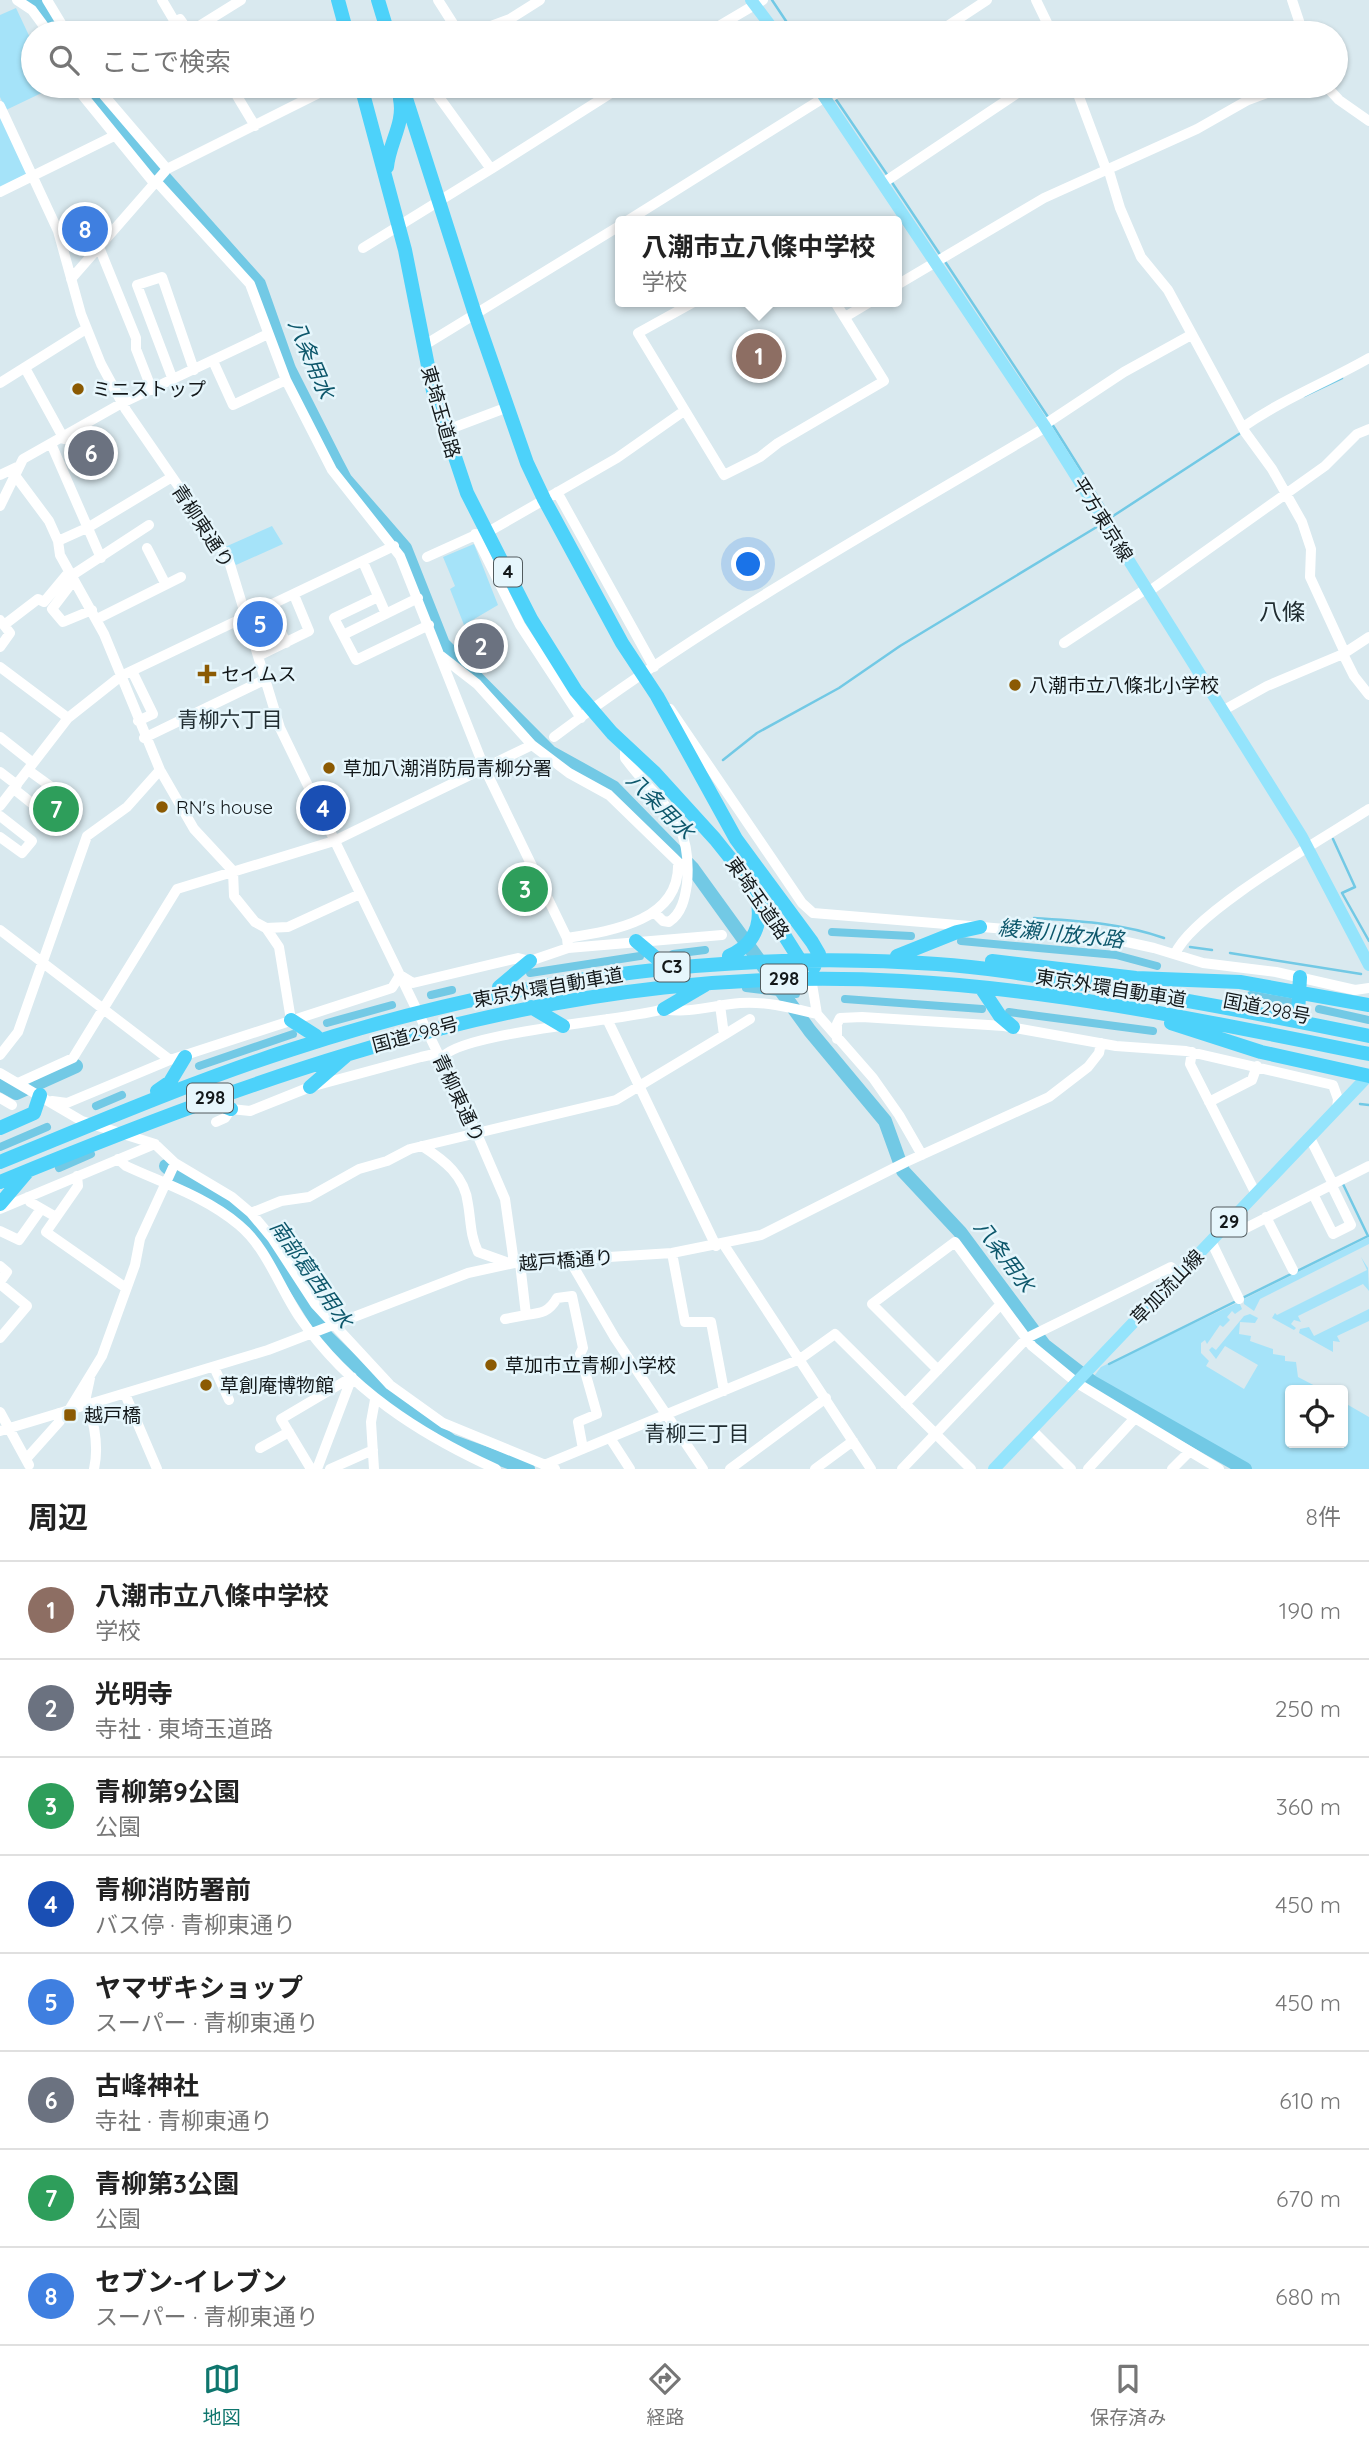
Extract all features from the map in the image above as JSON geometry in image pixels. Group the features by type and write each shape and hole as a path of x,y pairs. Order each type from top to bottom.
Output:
{"highway":[{"path":"338,0 344,21"},
{"path":"346,0 352,21"},
{"path":"377,0 384,21"},
{"name":"東埼玉道路","path":"364,98 399,224 423,346 456,468 484,532 586,715 625,746 677,795 755,889 811,978"},
{"name":"4","path":"386,175 388,153 401,114 398,98"},
{"name":"東埼玉道路","path":"406,98 437,200 508,407 550,496 648,670 657,696 736,839 804,929 819,954"},
{"path":"729,956 748,944 758,926 760,914 755,889"},
{"path":"897,956 957,932 980,927"},
{"path":"636,941 661,962"},
{"name":"国道298号","path":"0,1156 157,1091 316,1035 499,987 661,962 797,954 977,959 1136,978 1240,982 1369,1005"},
{"path":"811,978 819,954"},
{"name":"東京外環自動車道","path":"0,1162 220,1074 386,1021 547,984 697,964 817,960 953,965 1130,991 1369,1035"},
{"path":"499,987 530,961"},
{"name":"国道298号","path":"1084,971 1369,1029"},
{"name":"東京外環自動車道","path":"0,1175 204,1093 356,1042 535,1000 703,977 820,972 935,976 1099,997 1369,1047"},
{"path":"1297,1014 1300,977"},
{"name":"国道298号","path":"0,1182 207,1099 352,1051 426,1030 531,1007 643,989 710,982 811,978 902,981 982,989 1230,1025 1369,1054"},
{"path":"664,1009 710,982"},
{"path":"982,989 1000,1016 1013,1027"},
{"path":"531,1007 563,1026"},
{"name":"国道298号","path":"1143,1012 1224,1042 1369,1075"},
{"path":"291,1020 316,1035"},
{"path":"310,1087 352,1051"},
{"path":"157,1091 170,1082 185,1057"},
{"path":"0,1129 34,1113 42,1096"},
{"path":"207,1099 231,1109"},
{"path":"0,1206 29,1170"}],"main road":[{"path":"756,2 768,21"},
{"name":"平方東京線","path":"826,98 1045,426 1308,848 1369,965"},
{"name":"草加流山線","path":"994,1469 1369,1075"}],"street":[{"path":"17,0 32,10 40,21"},
{"path":"47,0 60,21"},
{"path":"162,0 174,21"},
{"path":"210,21 241,0"},
{"path":"438,0 451,21"},
{"path":"505,21 540,0"},
{"path":"955,21 987,0"},
{"path":"1036,0 1046,21"},
{"path":"1292,0 1299,21"},
{"path":"726,21 756,2"},
{"path":"84,98 114,136 250,284 286,380 338,480 394,546 429,625 484,768 568,943"},
{"path":"108,98 165,170"},
{"path":"238,98 255,125"},
{"path":"71,279 165,170 310,98"},
{"path":"440,98 491,169"},
{"path":"363,248 603,98"},
{"path":"635,216 826,98"},
{"path":"883,183 1010,98"},
{"path":"1080,98 1140,257 1168,290 1243,427 1287,494 1308,538 1310,577 1354,676 1369,695"},
{"path":"902,282 1044,198 1221,118 1253,98"},
{"path":"1337,98 1369,121"},
{"name":"青柳東通り","path":"0,106 58,231 86,329 122,403 228,558 283,735 477,1134 505,1199 526,1315"},
{"path":"0,192 114,136"},
{"path":"423,346 615,229"},
{"path":"99,247 136,338 136,349 152,390"},
{"path":"173,380 137,285 162,277 194,370"},
{"path":"685,307 638,333 724,475 760,457 778,443 884,381 838,307"},
{"path":"845,317 862,307"},
{"path":"0,383 86,329"},
{"path":"0,506 23,459 64,439 122,403 268,334"},
{"path":"554,737 648,670 1045,426 1124,372 1191,335"},
{"path":"1243,427 1278,403 1318,387 1369,358"},
{"path":"213,361 233,405 286,380"},
{"path":"25,368 64,439"},
{"path":"447,430 508,407"},
{"path":"427,557 484,532 550,496 628,451 684,411"},
{"path":"1064,643 1147,591 1287,494 1325,466 1357,434 1369,429"},
{"path":"51,446 101,557"},
{"path":"0,475 16,471"},
{"path":"16,471 48,522 58,541 60,555 94,615 144,738 160,770 194,829 233,871 234,896 256,922 266,928 279,947 291,1020"},
{"path":"58,541 88,528 172,477"},
{"path":"0,647 10,633 2,623 38,599 44,602 72,576 149,525"},
{"path":"0,806 68,718 121,676 394,546"},
{"path":"147,548 166,583"},
{"path":"363,562 386,614"},
{"path":"72,576 52,609 63,622 94,615 181,578"},
{"path":"258,656 309,631 294,595"},
{"path":"378,597 334,618 356,660 429,625"},
{"path":"343,635 418,598"},
{"path":"270,607 286,643"},
{"path":"1222,711 1267,686 1344,654 1369,637"},
{"path":"42,1096 67,1103 170,1060 392,988 400,975 413,983 518,958 530,961 568,943 619,929 654,912 673,892 677,881 678,862 609,795 569,773 532,745 469,676 441,656"},
{"path":"1,669 68,718"},
{"path":"132,671 153,714 138,721"},
{"path":"144,738 264,680"},
{"path":"657,696 675,715 807,909 819,915 875,916 1104,937 1203,963 1300,977 1355,990 1369,988"},
{"path":"0,737 60,798 44,814 0,772"},
{"path":"18,1083 73,1058 177,889 334,841 532,745"},
{"path":"625,746 625,758 677,820 685,837 687,879 683,904 669,922 663,921 654,912"},
{"path":"0,1055 18,1032 87,836 127,807 160,770"},
{"path":"1175,954 1183,940 1226,903 1369,809"},
{"path":"0,816 32,841 22,853 0,837"},
{"path":"266,928 288,927 360,894"},
{"path":"0,930 170,1060"},
{"path":"568,943 722,935"},
{"path":"811,978 817,1014 889,1099 922,1155"},
{"path":"216,1122 225,1118 231,1109 250,1111 310,1087 430,1055 441,1059 444,1052 456,1047 563,1026 664,1009 680,1012 720,1005 771,1004 817,1014"},
{"path":"720,1005 724,1035"},
{"path":"837,1039 836,1024 846,1017 1013,1027 1101,1043 1192,1052 1333,1085 1338,1099 1337,1110"},
{"path":"251,1213 281,1201 309,1197 359,1169 422,1146 616,1100 750,1019"},
{"path":"607,1020 720,1245 800,1359 871,1469"},
{"name":"越戸橋通り","path":"5,1430 214,1367 312,1333 453,1277 517,1263 672,1253 720,1245 786,1225 906,1162 1056,1093 1088,1067 1098,1053 1101,1043"},
{"path":"1192,1052 1190,1064 1256,1195"},
{"path":"1209,1102 1252,1080 1257,1066"},
{"path":"0,1073 82,1121 155,1144 175,1163 251,1213 331,1325 375,1371 425,1412 457,1429 555,1469"},
{"path":"0,1098 12,1105"},
{"path":"1310,1138 1351,1225 1333,1234 1313,1194"},
{"path":"0,1206 155,1144"},
{"path":"422,1146 452,1167 466,1194 470,1230 478,1252 496,1260 517,1263"},
{"path":"118,1159 126,1167 203,1199 247,1231 312,1333 375,1400 422,1433 496,1469"},
{"path":"0,1412 5,1430 27,1462 60,1421 106,1346 140,1239 175,1163"},
{"path":"1227,1224 1238,1231 1369,1166"},
{"path":"77,1176 78,1186 46,1232 126,1288"},
{"path":"28,1197 30,1202 55,1217"},
{"path":"0,1231 19,1240 41,1209"},
{"path":"1266,1217 1293,1270"},
{"path":"1211,1241 1239,1299"},
{"path":"938,1370 872,1304 955,1242 1027,1338 1077,1383 1219,1469"},
{"path":"672,1253 685,1322 710,1322 724,1391"},
{"path":"569,1259 615,1338 703,1469"},
{"path":"0,1266 8,1272 0,1283 27,1306 0,1338"},
{"path":"902,1469 1027,1338 1171,1267 1179,1275"},
{"path":"505,1319 547,1312 553,1308 557,1298 572,1296 583,1348 580,1354 597,1414 578,1422 583,1449"},
{"path":"905,1404 1001,1304"},
{"path":"544,1465 800,1359 835,1334 971,1469"},
{"path":"214,1367 229,1400"},
{"path":"91,1374 86,1405 95,1424 97,1456 94,1469"},
{"path":"312,1469 281,1419 352,1377"},
{"path":"317,1469 352,1377"},
{"path":"125,1394 157,1469"},
{"path":"730,1469 826,1398"},
{"path":"374,1469 371,1422 375,1400"},
{"path":"1088,1469 1135,1418"},
{"path":"1032,1430 1071,1469"},
{"path":"260,1448 289,1432"},
{"path":"610,1438 630,1469"},
{"path":"816,1469 853,1441"},
{"path":"330,1469 373,1450"},
{"path":"1172,1469 1189,1452"}],"shaded area":[{"path":"16,8 22,21 21,98 31,98 6,110 0,97 0,15"},
{"path":"0,115 29,175 0,188"},
{"path":"272,526 283,544 236,565 225,547"},
{"path":"474,544 498,605 464,625 450,589 455,586 443,557"},
{"path":"1369,1237 1369,1244 1260,1299 1254,1311 1244,1304 1244,1299"},
{"path":"1361,1257 1368,1268 1369,1291 1363,1284 1298,1316 1301,1322 1294,1320 1291,1324 1296,1328 1294,1330 1272,1318 1275,1313 1277,1315 1367,1270"},
{"path":"1239,1302 1242,1309 1235,1314 1232,1311 1227,1317 1230,1320 1223,1327 1220,1325 1207,1344 1205,1340 1201,1343 1201,1353 1209,1361 1206,1366 1244,1389 1258,1365 1225,1346 1216,1359 1209,1350 1212,1347 1216,1350 1244,1316 1250,1314 1258,1318 1255,1323 1240,1322 1239,1334 1251,1336 1250,1341 1273,1349 1273,1354 1285,1356 1285,1361 1296,1362 1298,1377 1313,1385 1285,1385 1285,1448 1348,1448 1348,1405 1369,1417 1369,1469 1250,1469 1091,1380 1101,1367"},
{"path":"1369,1309 1369,1321 1337,1336 1340,1342 1333,1341 1333,1352 1299,1333 1300,1329 1309,1327 1314,1336"}],"waterway":[{"name":"八条用水","path":"32,0 52,21"},
{"path":"772,0 786,21"},
{"name":"八条用水","path":"94,98 259,284 289,369 336,462 345,479 405,548 443,644 550,752 613,787 693,869 810,1031 885,1121 903,1171 960,1232 1044,1345 1092,1382 1245,1469"},
{"path":"835,98 888,176"},
{"path":"891,181 941,256"},
{"path":"944,260 1048,417"},
{"path":"1304,396 1342,378"},
{"path":"1052,424 1111,518"},
{"path":"1110,518 1242,432"},
{"path":"723,760 757,733 839,688 900,646 1100,525"},
{"path":"1333,839 1355,887 1342,893 1369,941"},
{"path":"1034,918 1116,926 1164,938"},
{"name":"綾瀬川放水路","path":"832,932 911,936"},
{"name":"綾瀬川放水路","path":"961,941 1116,955 1157,966"},
{"path":"1190,947 1212,950"},
{"name":"綾瀬川放水路","path":"673,954 705,950"},
{"path":"1230,953 1361,974"},
{"name":"綾瀬川放水路","path":"530,973 640,956"},
{"name":"綾瀬川放水路","path":"746,988 796,994"},
{"name":"綾瀬川放水路","path":"431,995 452,990"},
{"name":"綾瀬川放水路","path":"1251,995 1290,1002"},
{"name":"綾瀬川放水路","path":"845,999 982,1009"},
{"name":"綾瀬川放水路","path":"327,1023 392,1005"},
{"name":"綾瀬川放水路","path":"1319,1009 1369,1020"},
{"name":"綾瀬川放水路","path":"1009,1012 1153,1031"},
{"name":"綾瀬川放水路","path":"199,1066 293,1034"},
{"name":"南部葛西用水","path":"0,1084 16,1093 76,1066"},
{"name":"綾瀬川放水路","path":"96,1106 122,1095"},
{"path":"1360,1104 1369,1105"},
{"name":"綾瀬川放水路","path":"0,1147 47,1127"},
{"name":"綾瀬川放水路","path":"59,1168 91,1154"},
{"name":"南部葛西用水","path":"166,1166 177,1176 238,1210 278,1259 326,1336 378,1387 451,1441 528,1469"},
{"path":"1109,1364 1368,1236 1343,1184"}],"place":[{"name":"セブン-イレブン","path":"85,229"},
{"name":"八潮市立八條中学校","path":"759,356"},
{"name":"ミニストップ","path":"78,389"},
{"name":"古峰神社","path":"91,453"},
{"name":"ヤマザキショップ","path":"260,624"},
{"name":"光明寺","path":"481,646"},
{"name":"セイムス","path":"207,674"},
{"name":"八潮市立八條北小学校","path":"1015,685"},
{"name":"草加八潮消防局青柳分署","path":"329,768"},
{"name":"RN's house","path":"162,807"},
{"name":"青柳消防署前","path":"323,808"},
{"name":"青柳第3公園","path":"56,809"},
{"name":"青柳第9公園","path":"525,889"},
{"name":"草加市立青柳小学校","path":"491,1365"},
{"name":"草創庵博物館","path":"206,1385"},
{"name":"越戸橋","path":"70,1415"}],"district":[{"name":"八條","path":"1282,612"},
{"name":"青柳六丁目","path":"230,720"},
{"name":"青柳三丁目","path":"697,1434"}]}
